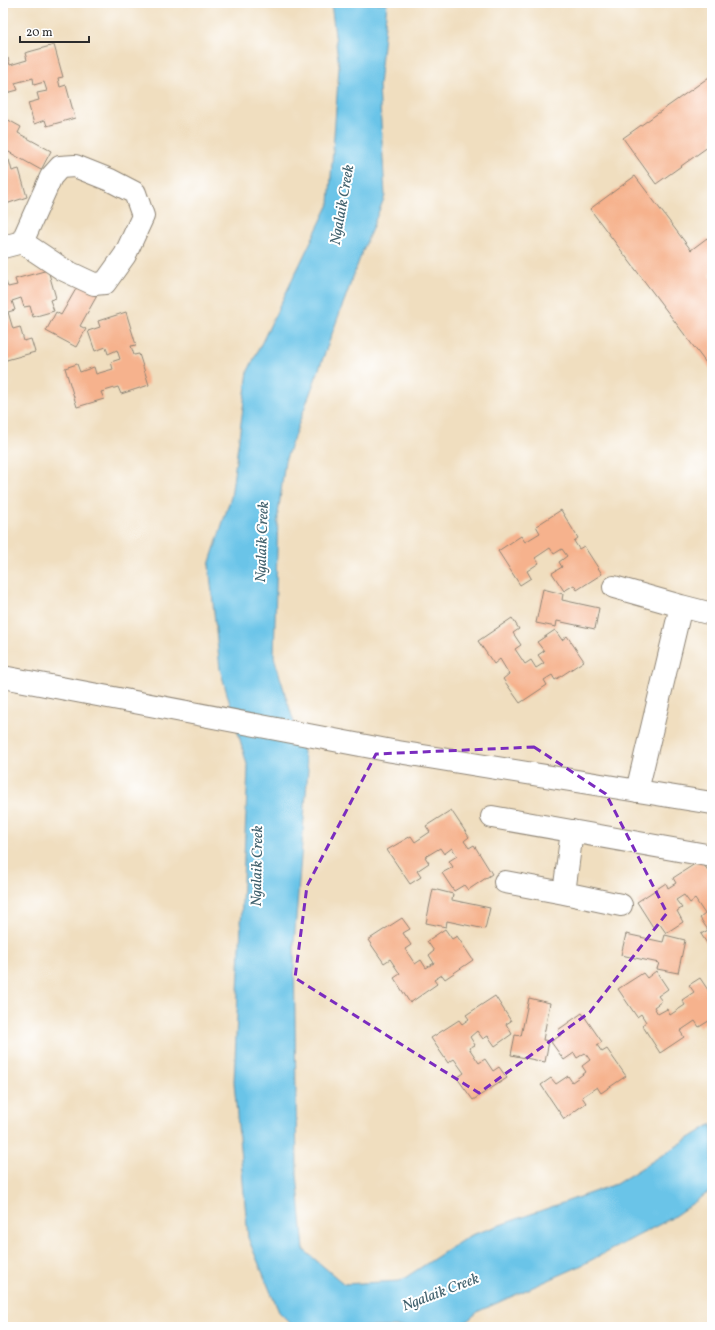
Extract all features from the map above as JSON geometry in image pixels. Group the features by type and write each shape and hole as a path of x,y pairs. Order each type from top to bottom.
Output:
{"street":[{"path":"75,166 110,180 136,193 143,216 125,255 106,283 94,284 13,244 51,178 60,167 75,166"},
{"path":"614,587 712,614"},
{"path":"637,790 681,606"},
{"path":"3,678 392,751 712,803"},
{"path":"492,817 712,856"},
{"path":"564,893 572,831"},
{"path":"505,882 621,905"}],"highlighted area":[{"path":"534,747 606,794 667,913 590,1012 479,1093 295,978 307,886 376,754"}],"water":[{"name":"Ngalaik Creek","path":"331,3 387,3 379,86 385,196 360,258 285,461 278,515 274,657 308,769 294,943 297,1174 304,1250 344,1284 400,1281 469,1236 616,1184 712,1124 712,1190 670,1219 578,1267 479,1311 460,1327 294,1327 279,1312 248,1238 234,1082 248,768 220,669 209,565 231,497 248,371 329,204 339,67"}],"building":[{"path":"54,45 63,77 58,78 60,87 66,85 75,118 47,126 45,120 34,124 28,103 39,100 37,93 47,91 44,82 34,85 33,78 15,83 18,90 3,94 3,60 8,58 10,65 27,60 25,53"},
{"path":"712,75 712,144 656,184 623,138"},
{"path":"3,94 6,101 3,102"},
{"path":"3,117 21,127 18,133 51,151 41,170 7,151 3,157"},
{"path":"9,160 12,171 19,169 27,197 3,205 3,161"},
{"path":"635,176 691,250 707,238 712,244 712,272 709,274 712,278 712,371 590,209"},
{"path":"48,270 56,298 50,300 54,311 33,317 30,306 24,307 21,298 12,301 15,310 8,312 13,329 20,327 24,341 31,339 35,352 3,361 3,283 6,282 8,287 17,285 15,279"},
{"path":"80,282 99,292 80,326 86,329 76,347 46,331 56,312 61,315"},
{"path":"126,312 136,345 131,346 134,355 139,354 149,385 121,394 118,387 101,392 104,399 77,407 65,368 77,364 80,372 94,367 96,374 113,369 111,362 120,359 117,350 108,354 106,347 95,351 88,331 100,327 98,321"},
{"path":"561,510 578,538 574,541 579,549 584,546 602,574 577,590 574,585 564,591 552,573 562,567 559,562 567,556 562,549 554,554 550,548 535,558 539,563 527,571 531,578 520,585 498,551 521,536 525,542 540,533 536,526"},
{"path":"543,589 563,594 562,600 599,608 595,629 557,621 556,627 536,623"},
{"path":"512,618 519,629 513,633 521,645 515,649 525,664 531,660 536,668 544,663 538,655 544,651 537,642 555,630 562,640 567,636 584,661 555,680 552,675 544,680 547,685 520,703 503,679 509,674 500,659 494,664 478,641"},
{"path":"451,810 469,837 464,841 469,848 474,845 492,874 468,890 464,885 454,891 442,873 453,867 449,861 457,856 452,848 444,854 440,848 425,857 429,863 417,871 421,877 410,884 387,850 411,836 415,842 430,832 426,826"},
{"path":"701,860 712,877 712,942 708,945 701,934 708,930 700,918 705,914 695,899 690,903 684,895 676,900 682,908 677,911 683,922 666,933 659,923 653,927 637,902 666,883 668,888 676,883 673,878"},
{"path":"433,889 453,894 452,900 490,908 485,929 447,921 446,927 426,923"},
{"path":"402,918 410,929 403,933 411,945 405,949 415,964 421,960 426,968 434,963 429,955 434,951 427,941 445,929 452,939 457,936 473,960 445,979 442,975 434,980 437,984 410,1003 394,978 400,974 390,959 384,963 368,940"},
{"path":"626,934 663,942 665,935 685,940 678,973 657,969 659,963 621,955"},
{"path":"656,971 668,989 658,996 662,1001 654,1007 658,1014 667,1009 670,1015 685,1005 682,1000 694,992 689,985 700,978 712,996 712,1019 699,1027 695,1021 680,1031 684,1037 660,1053 642,1025 646,1022 641,1014 637,1017 618,989 643,973 647,978"},
{"path":"495,996 511,1021 506,1024 512,1034 495,1046 488,1036 483,1039 477,1031 470,1037 475,1045 469,1048 479,1063 485,1059 493,1071 499,1067 507,1078 473,1100 457,1078 464,1073 454,1059 448,1063 431,1038 459,1020 462,1024 469,1019 466,1015"},
{"path":"529,998 550,1003 543,1040 549,1041 545,1062 511,1055 515,1035 521,1036"},
{"path":"582,1013 602,1042 597,1045 602,1052 607,1049 626,1076 601,1093 597,1087 582,1097 586,1103 564,1119 541,1085 551,1078 556,1084 568,1076 572,1082 586,1072 582,1066 590,1060 585,1053 577,1058 574,1053 564,1060 551,1042 561,1035 558,1030"}]}
